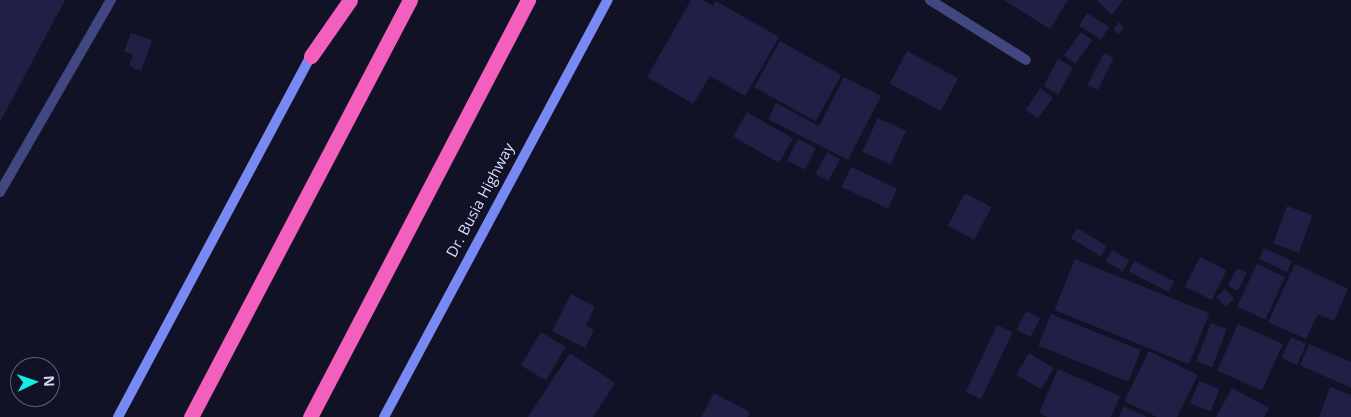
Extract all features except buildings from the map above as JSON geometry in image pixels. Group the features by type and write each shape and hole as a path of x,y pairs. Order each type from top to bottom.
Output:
{"highway":[{"path":"311,56 350,0"},
{"path":"191,417 410,0"},
{"path":"310,417 528,0"}],"street":[{"path":"118,417 340,0"},
{"name":"Dr. Busia Highway","path":"384,417 608,0"}],"lane":[{"path":"0,192 111,0"},
{"path":"933,1 1026,60"}]}
